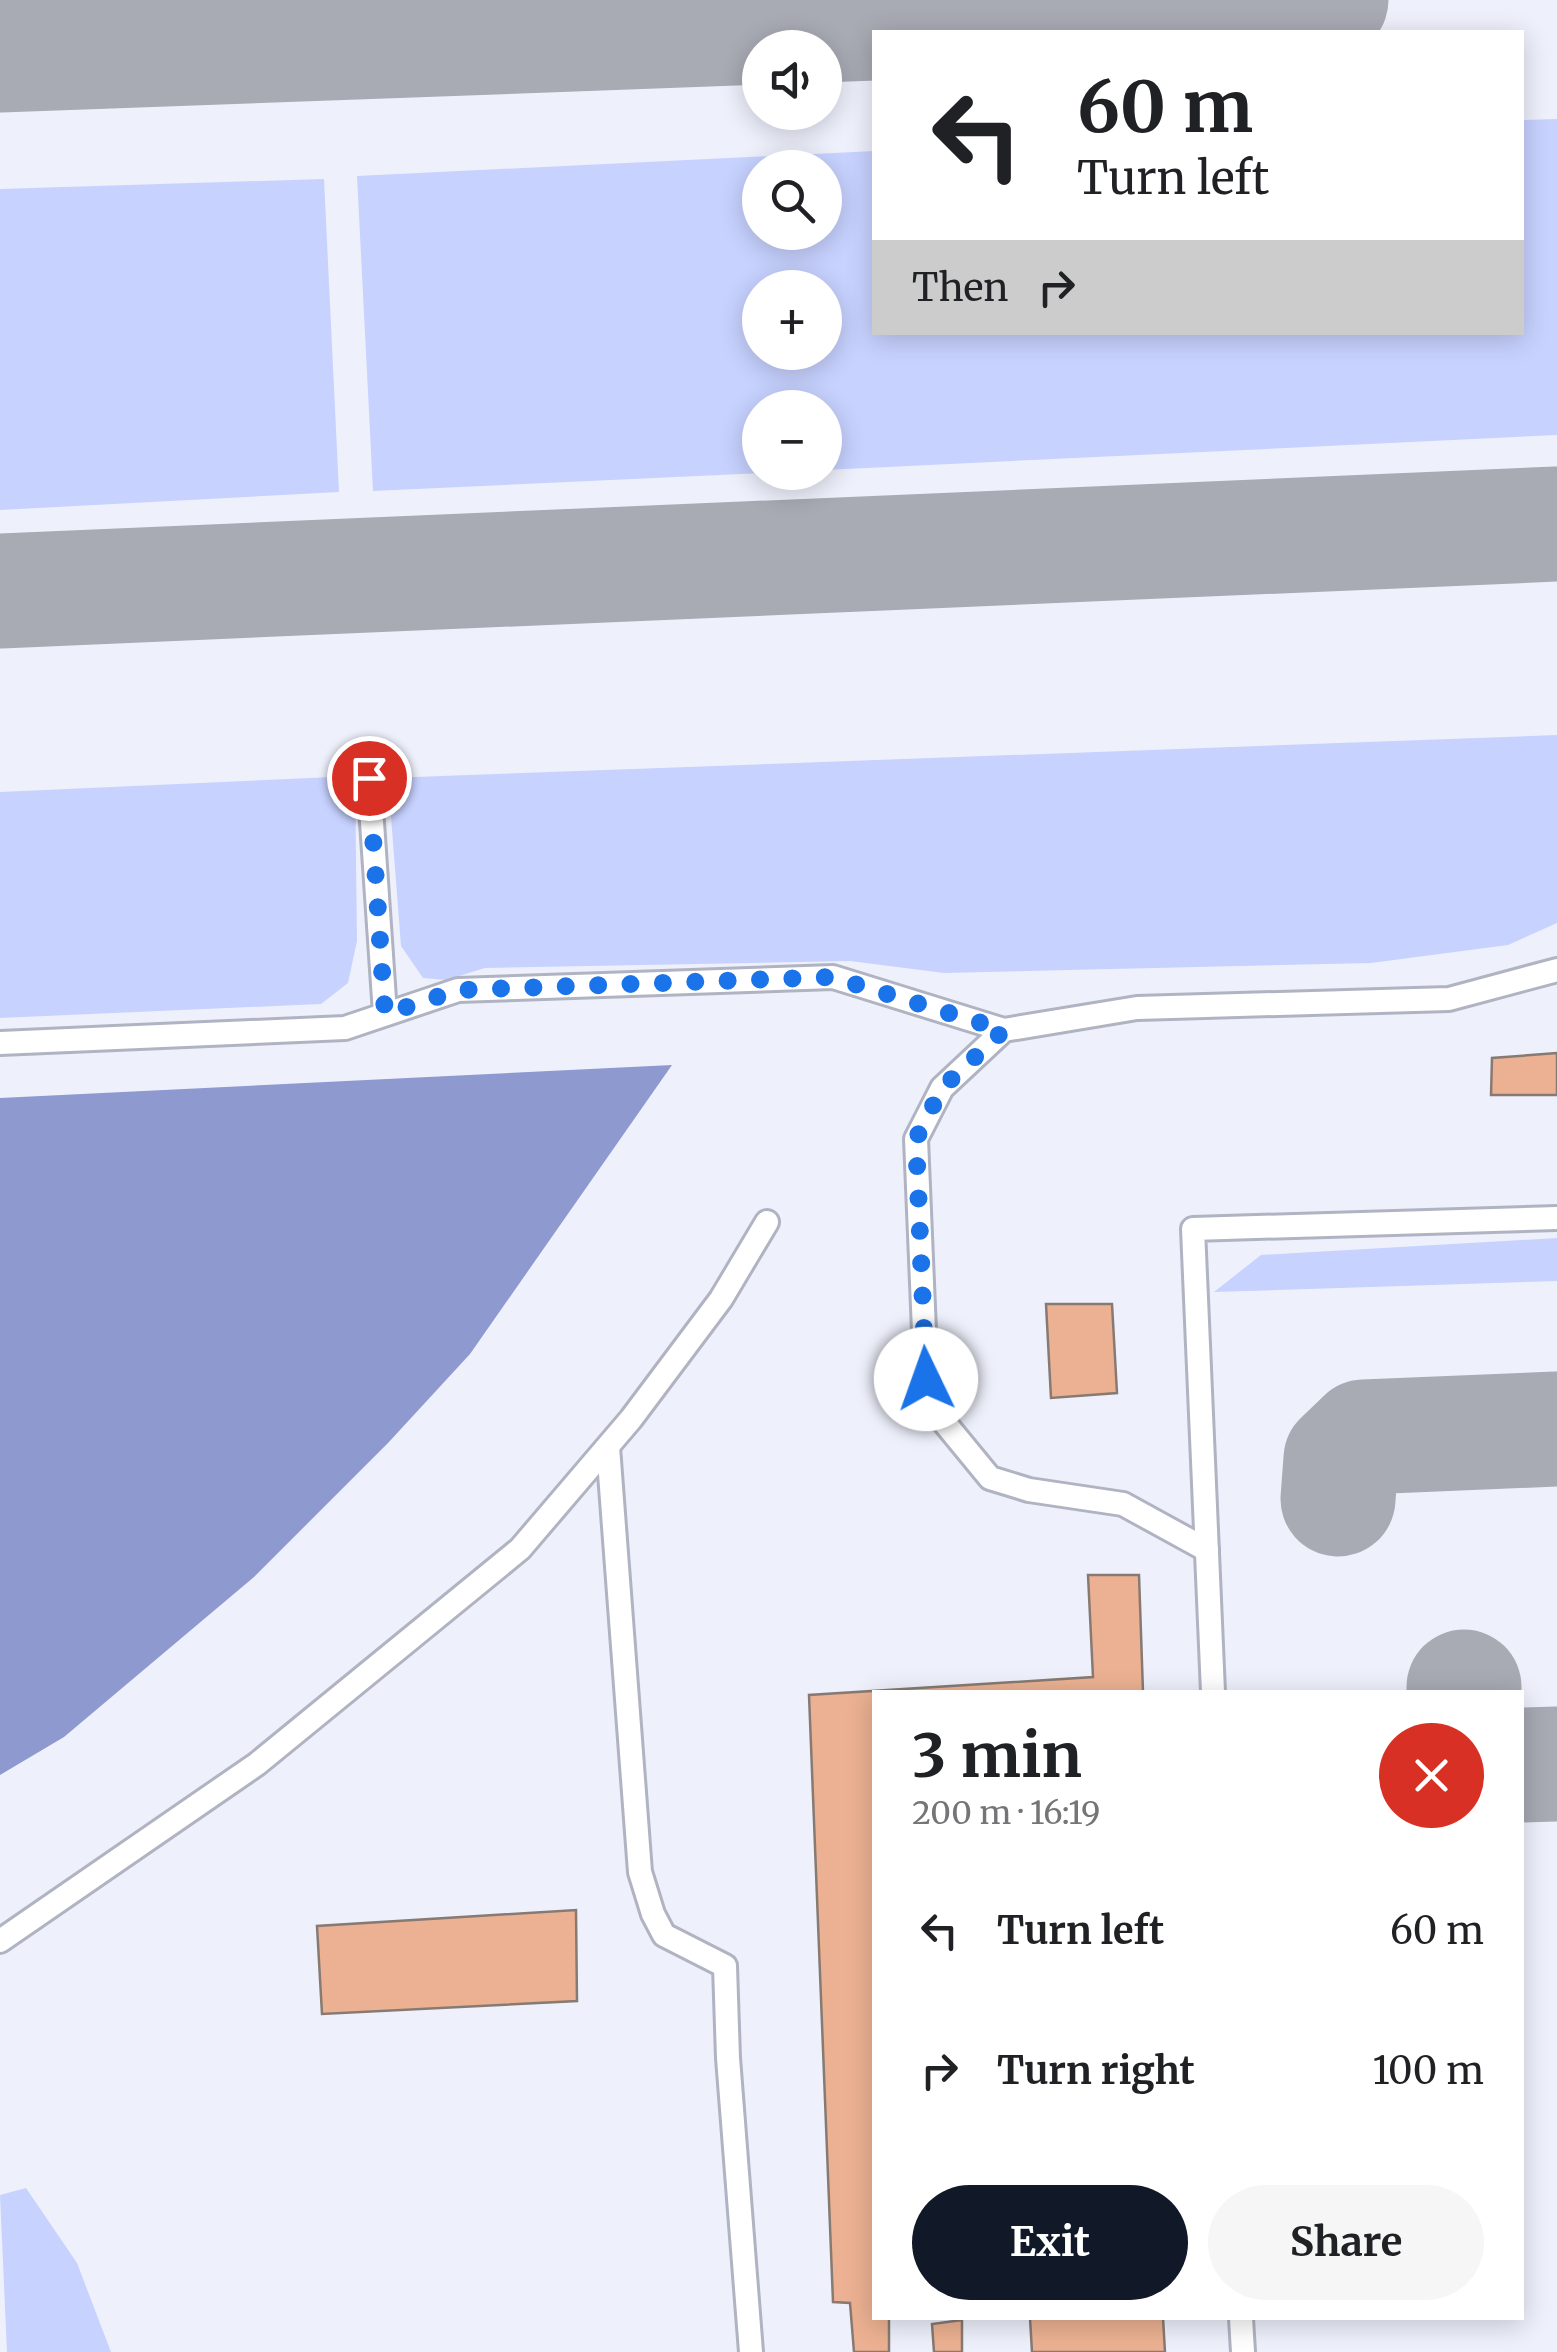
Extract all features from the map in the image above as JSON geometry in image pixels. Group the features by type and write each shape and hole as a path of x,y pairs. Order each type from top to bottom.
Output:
{"lane":[{"path":"369,778 385,1014"},
{"path":"0,1042 345,1028 458,990 832,977 1004,1030 1137,1008 1449,999 1557,970"},
{"path":"1004,1030 942,1088 916,1139 926,1379 944,1422 990,1478 1028,1490 1123,1504 1207,1550"},
{"path":"1213,1690 1193,1230 1557,1218"},
{"path":"0,1942 257,1764 520,1549 608,1447 722,1299 766,1222"},
{"path":"608,1447 640,1872 664,1935 725,1966 728,2058 751,2352"},
{"path":"1241,2320 1243,2352"}],"shaded area":[{"path":"1557,119 1557,435 842,469 842,390 742,390 742,474 373,491 357,176 742,157 742,250 842,250 842,153 872,151 872,335 1524,335 1524,120"},
{"path":"324,179 339,492 0,510 0,189"},
{"path":"1557,735 1557,923 1508,945 1371,963 944,973 850,961 485,968 446,980 423,978 401,946 388,778"},
{"path":"355,776 357,941 348,983 321,1004 0,1018 0,792"},
{"path":"672,1065 470,1354 388,1443 254,1577 64,1737 0,1775 0,1098"},
{"path":"1557,1238 1557,1281 1214,1292 1261,1255"},
{"path":"26,2188 77,2263 111,2352 7,2352 0,2195"}],"building":[{"path":"1557,1053 1557,1095 1491,1095 1492,1058"},
{"path":"1046,1304 1112,1304 1117,1393 1051,1398"},
{"path":"1088,1575 1139,1575 1143,1690 888,1690 1093,1677"},
{"path":"872,1691 872,2320 889,2320 889,2352 854,2352 850,2303 833,2302 809,1695"},
{"path":"576,1910 577,2001 322,2014 317,1926"},
{"path":"962,2320 962,2352 934,2352 932,2324"},
{"path":"1030,2320 1163,2320 1165,2352 1032,2352"}],"taxiway":[{"path":"0,55 1066,16 1331,0"},
{"path":"0,591 1557,524"},
{"path":"1338,1499 1341,1459 1364,1437 1557,1429"},
{"path":"1524,1765 1557,1764"}],"route":[{"path":"369,778 385,1014 458,990 832,977 1004,1030 942,1088 916,1139 926,1379"}]}
